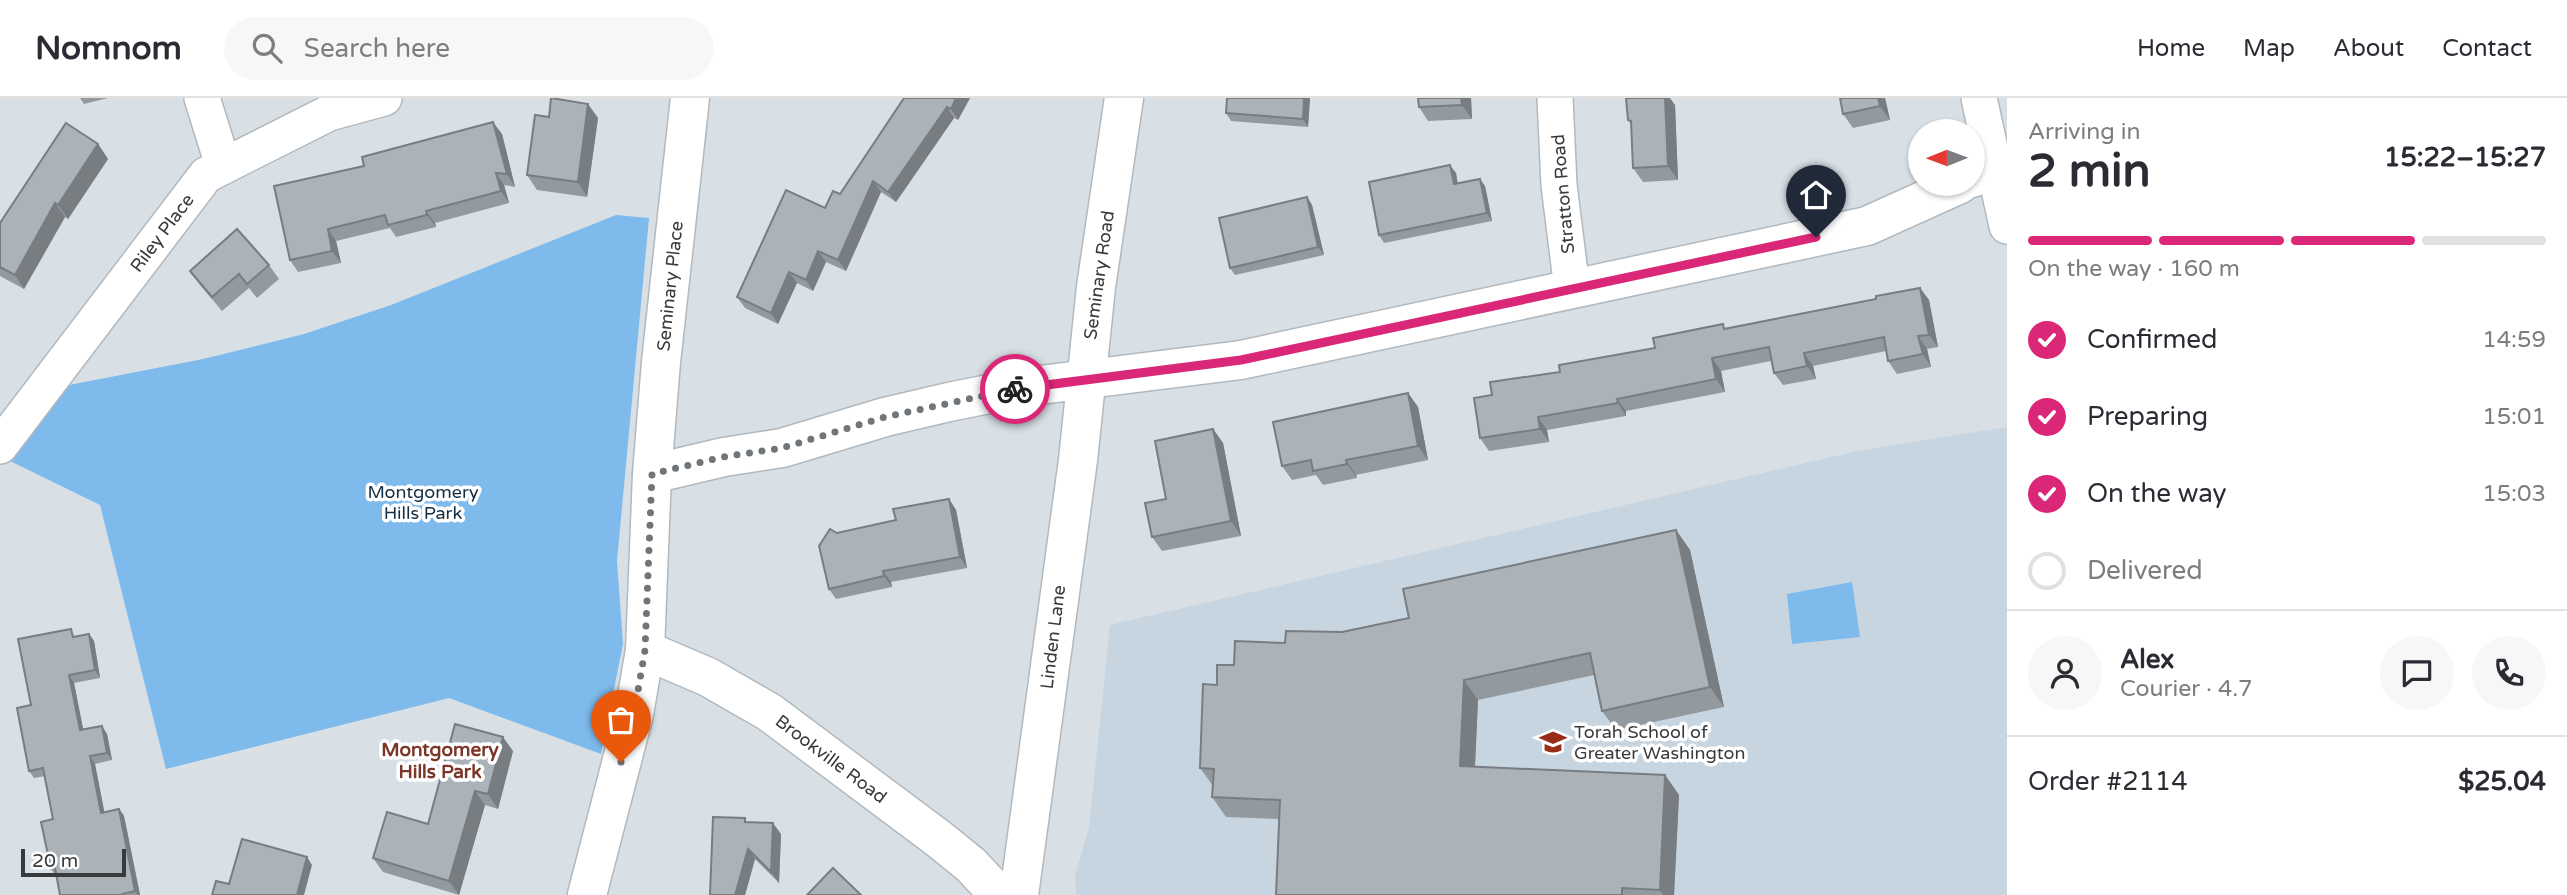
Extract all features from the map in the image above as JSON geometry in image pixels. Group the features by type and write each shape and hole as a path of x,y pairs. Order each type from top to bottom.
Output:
{"street":[{"path":"202,98 223,165"},
{"name":"Riley Place","path":"0,446 206,174 330,113 384,98"},
{"name":"Seminary Place","path":"652,474 690,98"},
{"name":"Seminary Road","path":"1086,379 1096,287 1124,98"},
{"name":"Stratton Road","path":"1555,98 1559,186 1572,289"},
{"path":"1979,98 1991,169 2007,226"},
{"path":"587,895 634,714 645,650 652,474 723,457 782,448 885,417 949,402 1024,387 1241,360 1867,226 1933,196"},
{"name":"Linden Lane","path":"1019,895 1078,460 1086,379"},
{"name":"Brookville Road","path":"645,650 708,677 769,712 939,839 971,865 999,895"}],"shaded area":[{"name":"Torah School of Greater Washington","path":"2007,427 2007,895 1076,895 1075,875 1089,828 1110,625 1857,451"}],"green space":[{"name":"Montgomery Hills Park","path":"616,215 649,218 617,561 623,644 601,754 449,698 166,769 100,505 6,459 64,386 203,359 304,334 391,305"},
{"path":"1852,582 1860,637 1792,644 1787,594"}],"building":[{"path":"551,98 588,104 578,182 527,175 535,115 549,117"},
{"path":"904,98 956,98 951,109 947,107 888,192 873,181 838,260 818,251 806,280 789,272 771,313 737,297 786,190 825,208 833,191 840,194"},
{"path":"1227,98 1304,98 1303,119 1226,113"},
{"path":"1418,98 1461,98 1462,105 1419,107"},
{"path":"1626,98 1665,98 1668,166 1633,168 1631,121 1628,120"},
{"path":"1840,98 1878,98 1880,106 1843,114"},
{"path":"493,122 507,174 496,173 501,191 426,211 427,215 388,225 385,215 328,229 332,251 290,260 274,186 364,166 362,157"},
{"path":"66,123 98,144 58,205 55,203 15,275 0,267 0,223"},
{"path":"1450,165 1454,184 1480,179 1487,213 1379,235 1369,182"},
{"path":"1307,197 1318,247 1230,268 1219,218"},
{"path":"237,229 269,265 247,284 239,274 212,297 190,271"},
{"path":"1920,288 1929,335 1918,336 1923,354 1888,361 1884,337 1804,353 1807,366 1774,373 1769,347 1712,358 1716,379 1617,399 1618,403 1538,417 1540,429 1480,438 1474,398 1492,395 1490,382 1560,372 1559,365 1655,348 1653,338 1723,324 1724,329"},
{"path":"1408,393 1418,446 1346,460 1347,464 1313,471 1311,460 1282,466 1273,422"},
{"path":"1213,429 1231,521 1152,537 1145,503 1166,499 1155,441"},
{"path":"949,499 960,557 883,571 884,576 829,589 819,546 830,529 837,533 896,520 893,509"},
{"path":"1676,530 1710,687 1602,711 1590,653 1464,680 1460,766 1665,775 1660,890 1622,888 1622,895 1276,895 1280,800 1212,797 1214,769 1200,768 1203,684 1217,685 1217,665 1234,665 1235,641 1285,643 1286,631 1342,632 1409,618 1403,589"},
{"path":"71,629 73,637 89,634 95,670 69,675 80,730 102,726 107,753 90,756 101,813 119,809 135,891 122,895 60,895 55,868 51,869 41,822 53,819 43,768 29,771 17,708 31,705 18,639"},
{"path":"455,724 503,737 488,794 475,791 449,881 373,858 387,812 428,824"},
{"path":"713,817 745,818 745,822 773,823 771,872 748,849 735,895 710,895"},
{"path":"242,839 307,857 297,895 212,895 216,881 229,884"},
{"path":"833,868 861,895 807,895"}],"way so far":[{"path":"621,762 634,714 645,650 652,474 723,457 782,448 885,417 1015,389"}],"place":[{"name":"Torah School of Greater Washington","path":"1553,742"}],"district":[{"name":"Montgomery Hills Park","path":"440,760"}],"route":[{"path":"1015,389 1241,360 1816,237"}]}
